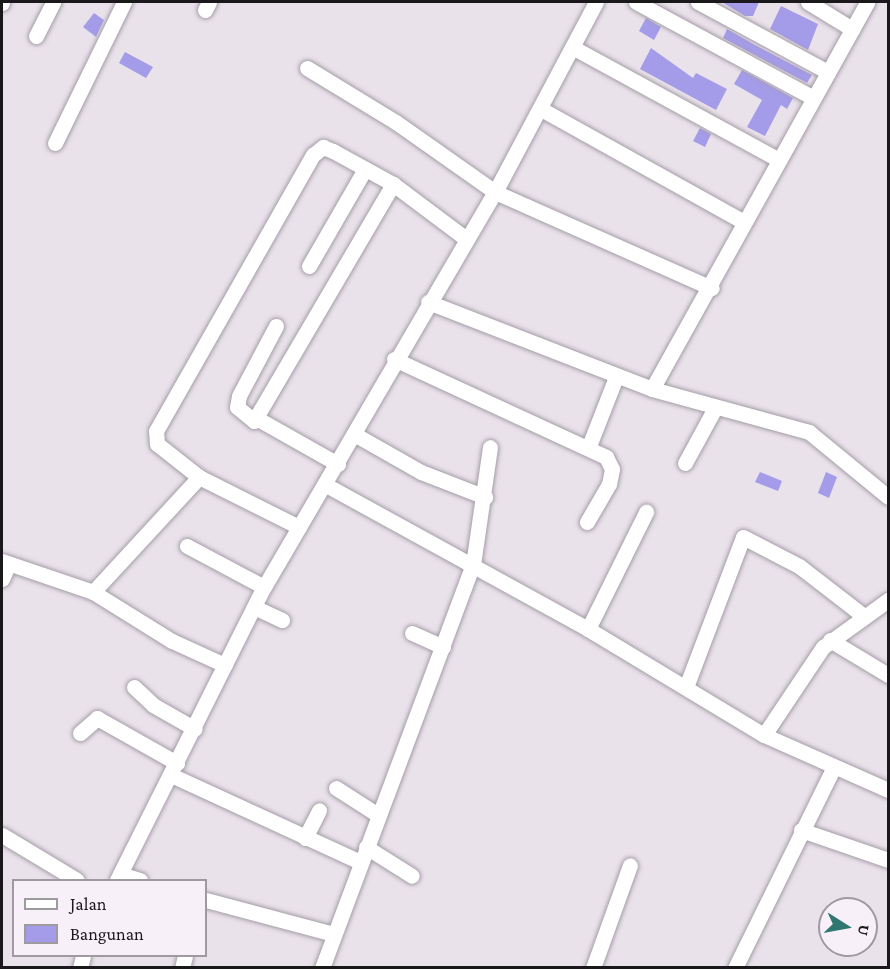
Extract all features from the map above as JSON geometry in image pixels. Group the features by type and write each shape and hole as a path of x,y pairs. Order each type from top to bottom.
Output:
{"street":[{"path":"36,36 52,2"},
{"path":"55,144 124,2"},
{"path":"118,878 195,729 264,587 338,464 394,359 465,238 495,192 596,2"},
{"path":"636,2 812,97"},
{"path":"698,2 826,71"},
{"path":"807,2 852,29"},
{"path":"652,389 712,288 744,222 826,71 867,2"},
{"path":"572,47 779,160"},
{"path":"307,68 397,123 495,192 712,288"},
{"path":"541,109 744,222"},
{"path":"299,527 199,477 157,444 156,431 314,155 323,147 393,184 465,238"},
{"path":"309,266 365,169"},
{"path":"258,419 393,184"},
{"path":"428,302 652,389 809,432 888,497"},
{"path":"276,326 237,407 248,419 258,419 338,464"},
{"path":"394,359 589,446 608,460 612,474 587,522"},
{"path":"589,446 616,376"},
{"path":"685,463 716,408"},
{"path":"354,434 421,472 485,497"},
{"path":"322,968 473,565 485,497 490,447"},
{"path":"93,592 199,477"},
{"path":"326,485 588,629 764,735 833,769 888,790"},
{"path":"588,629 646,512"},
{"path":"686,687 742,537 799,566 865,617"},
{"path":"187,546 264,587"},
{"path":"2,579 5,562 93,592 172,641 225,665"},
{"path":"764,735 799,676 830,640 888,600"},
{"path":"254,608 282,620"},
{"path":"412,633 443,647"},
{"path":"830,640 888,675"},
{"path":"134,687 153,705 195,729"},
{"path":"81,732 97,718 174,769 304,838 360,862"},
{"path":"735,968 833,769"},
{"path":"336,788 378,815"},
{"path":"304,838 319,810"},
{"path":"801,830 888,860"},
{"path":"2,835 75,879"},
{"path":"366,847 412,876"},
{"path":"593,968 630,865"},
{"path":"207,900 334,934"}],"building":[{"path":"722,2 759,2 753,16 745,16"},
{"path":"781,6 818,24 808,50 770,29"},
{"path":"94,13 104,20 96,37 83,27"},
{"path":"646,18 661,27 654,40 639,31"},
{"path":"727,29 812,75 807,83 723,38"},
{"path":"651,48 693,78 696,73 727,89 716,110 640,69"},
{"path":"125,52 153,67 146,78 119,63"},
{"path":"742,70 793,98 787,109 781,105 765,136 747,127 762,100 734,84"},
{"path":"700,128 711,134 705,147 693,141"},
{"path":"760,472 782,481 778,491 755,482"},
{"path":"826,472 837,477 829,498 818,493"}]}
